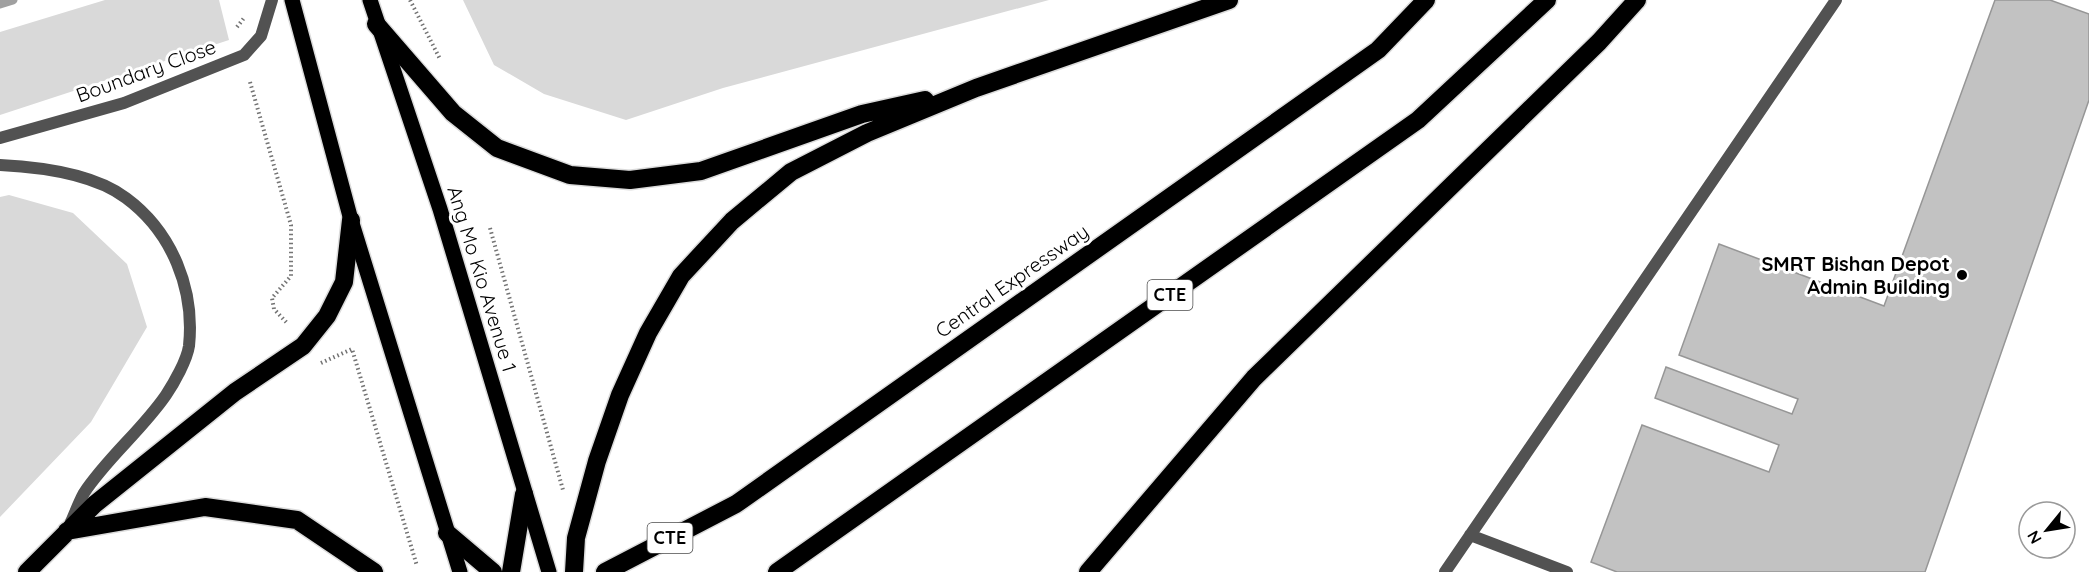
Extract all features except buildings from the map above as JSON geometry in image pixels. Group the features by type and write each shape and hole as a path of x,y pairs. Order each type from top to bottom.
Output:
{"highway":[{"path":"574,572 576,538 597,461 620,395 648,333 681,276 732,221 791,172 867,133 976,88 1229,0"},
{"name":"Central Expressway","path":"605,572 736,504 1378,50 1426,0"},
{"name":"CTE","path":"777,572 1418,120 1548,0"},
{"path":"1088,572 1254,378 1599,42 1637,0"},
{"path":"376,24 453,113 488,141 515,156 570,175 630,180 701,171 862,114 976,88"},
{"path":"27,572 95,504 226,400 303,346 327,316 344,282 351,220"},
{"path":"511,572 525,494"},
{"path":"67,531 205,507 297,520 374,572"},
{"path":"447,533 493,572"}],"main road":[{"path":"292,0 351,220 460,572"},
{"name":"Ang Mo Kio Avenue 1","path":"370,0 376,24 440,209 549,572"}],"lane":[{"name":"Boundary Close","path":"0,138 124,103 244,55 261,36 272,0"},
{"path":"1444,572 1836,0"},
{"path":"0,165 45,168 91,181 125,197 153,222 169,246 189,297 189,348 166,395 84,494 67,531"},
{"path":"1470,535 1567,572"}],"path":[{"path":"410,0 444,66"},
{"path":"250,82 291,225 291,276 272,298 274,309 287,323"},
{"path":"490,228 564,495"},
{"path":"318,365 352,349 417,566"}],"shaded area":[{"path":"105,0 219,0 229,40 0,115 0,32"},
{"path":"463,0 1049,0 723,88 626,120 544,94 494,65"},
{"path":"9,195 73,213 127,264 147,327 91,422 0,517 0,197"}],"waterway":[{"path":"0,4 13,0"}],"place":[{"name":"SMRT Bishan Depot Admin Building","path":"1962,275"}]}
